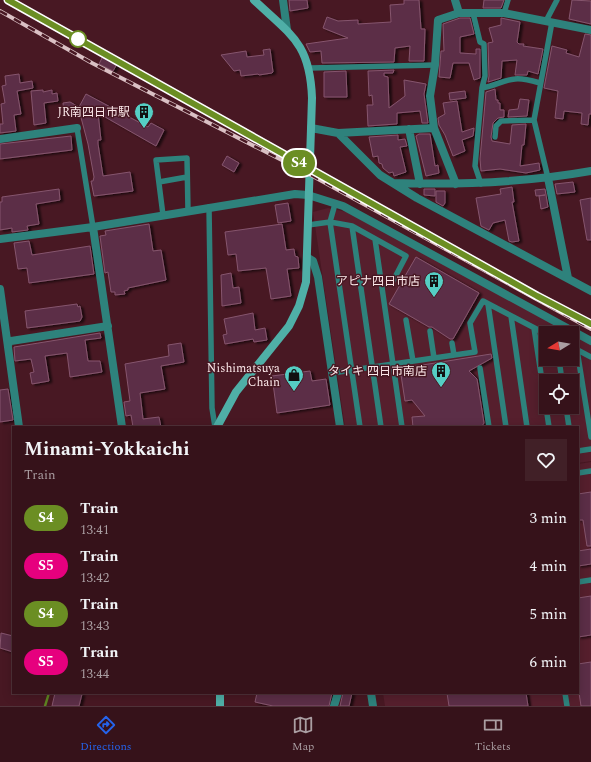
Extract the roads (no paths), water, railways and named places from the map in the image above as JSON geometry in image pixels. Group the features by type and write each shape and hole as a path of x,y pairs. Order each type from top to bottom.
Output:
{"main road":[{"path":"217,426 236,392 289,326 299,306 306,282 308,258 308,195 312,98 310,68 302,50 287,30 254,0"},
{"path":"220,694 220,706"}],"street":[{"path":"283,0 287,30"},
{"path":"454,0 460,13"},
{"path":"456,184 434,128 430,96 436,65 438,20 460,13 504,13 591,30"},
{"path":"0,139 77,128"},
{"path":"311,128 338,133 434,128"},
{"path":"410,129 420,184"},
{"path":"338,133 369,165 393,184 591,291"},
{"path":"393,184 481,184 548,178 591,171"},
{"path":"548,178 568,278"},
{"path":"0,239 93,227 295,194 308,195 335,204 441,258 591,341"},
{"path":"93,227 122,426"},
{"path":"308,258 312,260 318,277 340,426"},
{"path":"0,289 19,426"},
{"path":"8,344 11,341 108,326"},
{"path":"334,706 338,694"},
{"path":"371,694 373,706"}],"lane":[{"path":"504,13 508,0"},
{"path":"548,178 534,120 549,22 557,0"},
{"path":"473,13 480,42 484,44 485,76 482,88 475,166 481,184"},
{"path":"310,68 436,65"},
{"path":"482,88 495,86 502,82 517,78 540,83"},
{"path":"495,137 496,126 501,121 534,120"},
{"path":"77,128 93,227"},
{"path":"163,215 156,160 187,158 188,211"},
{"path":"159,182 187,177"},
{"path":"335,204 330,222 360,426"},
{"path":"209,207 212,408 216,426"},
{"path":"308,225 330,222 352,226 406,256 393,281"},
{"path":"352,226 381,426"},
{"path":"375,239 402,426"},
{"path":"332,373 475,352 470,323 483,301 539,330"},
{"path":"488,304 506,426"},
{"path":"511,316 527,426"},
{"path":"406,320 413,361"},
{"path":"534,328 541,374"},
{"path":"430,331 434,358"},
{"path":"452,343 454,355"},
{"path":"579,351 591,357"},
{"path":"578,366 591,437"},
{"path":"480,368 489,426"},
{"path":"547,414 549,426"},
{"path":"567,414 569,426"},
{"path":"579,451 591,449"},
{"path":"579,473 591,471"},
{"path":"579,582 591,580"},
{"path":"564,694 567,706"}],"waterway":[{"path":"45,706 49,694"}],"railway":[{"path":"8,0 282,153"},
{"path":"0,11 92,63 309,174 591,329"}],"train":[{"name":"S4","path":"8,0 537,296 591,324"}],"place":[{"name":"JR南四日市駅","path":"144,129"},
{"name":"アピナ四日市店","path":"434,298"},
{"name":"タイキ 四日市南店","path":"441,388"},
{"name":"Nishimatsuya Chain","path":"294,392"}]}
